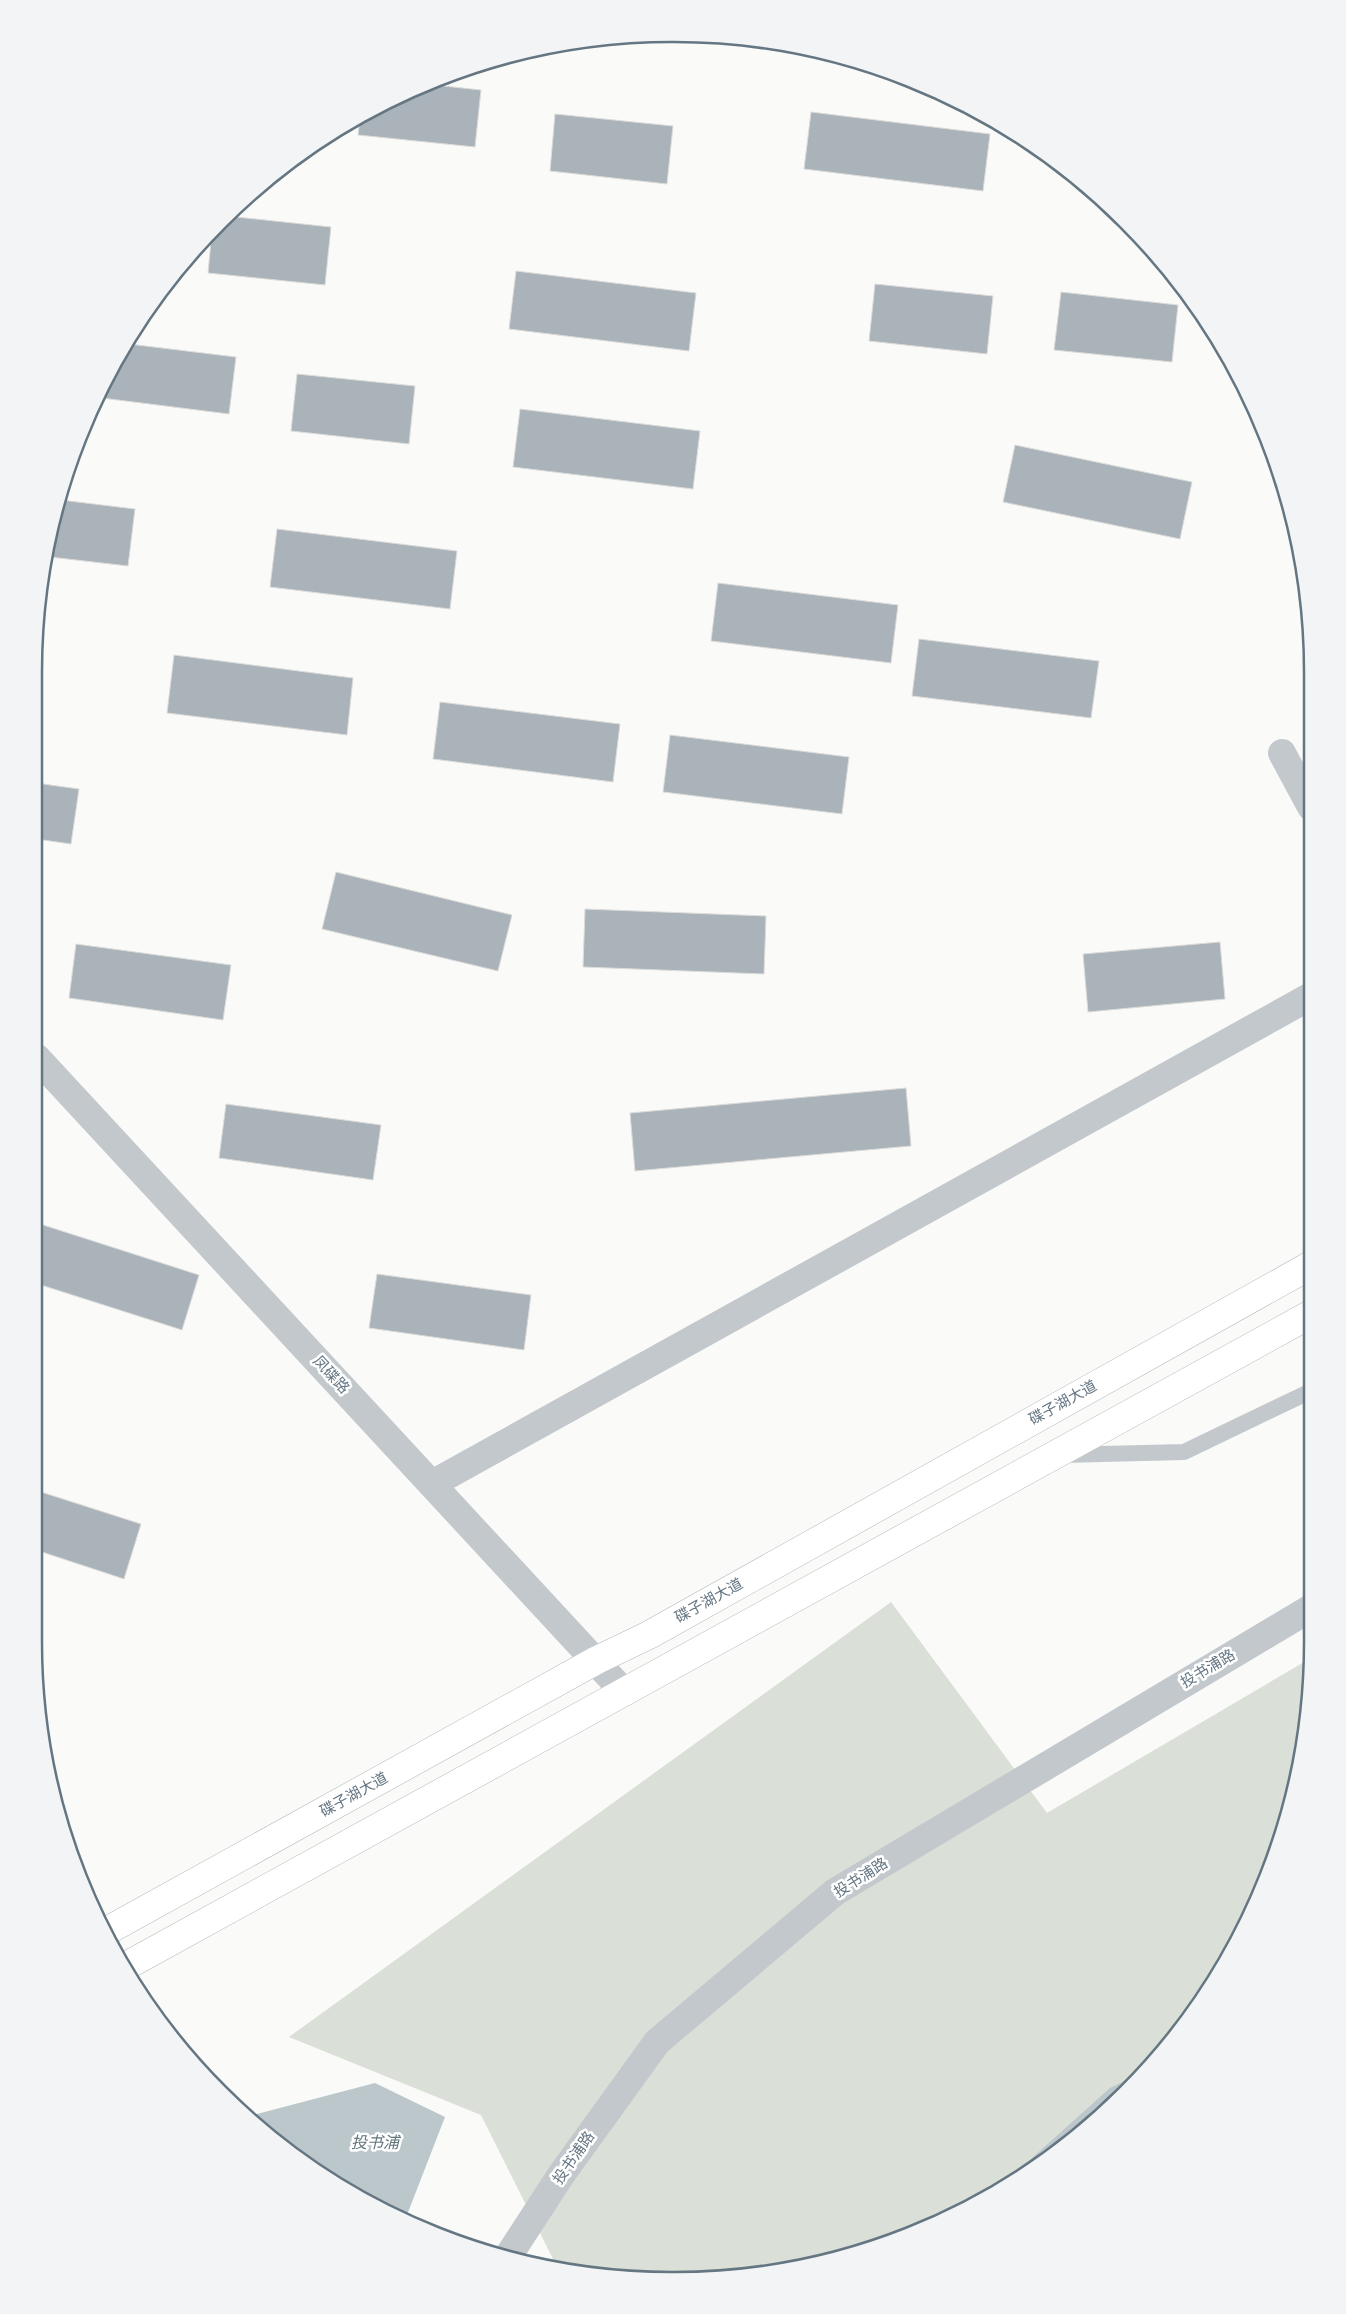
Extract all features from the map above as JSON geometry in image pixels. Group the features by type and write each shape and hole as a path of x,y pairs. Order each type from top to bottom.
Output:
{"main road":[{"name":"碟子湖大道","path":"112,1928 597,1660 649,1635 1304,1268"},
{"path":"131,1963 1304,1318"}],"street":[{"path":"1282,753 1304,794"},
{"path":"432,1484 1304,1000"},
{"name":"凤碟路","path":"42,1063 597,1660 624,1692"},
{"name":"投书浦路","path":"513,2251 561,2175 657,2042 835,1892 1304,1612"}],"lane":[{"path":"1055,1455 1184,1452 1304,1394"}],"shaded area":[{"path":"891,1602 1047,1813 1303,1663 1298,1723 1291,1764 1270,1844 1256,1882 1238,1920 1219,1956 1197,1991 1147,2057 1089,2115 1057,2141 988,2187 914,2224 836,2250 755,2266 673,2272 591,2266 553,2259 481,2115 289,2037"}],"water":[{"path":"1125,2081 1089,2115 1030,2160 1110,2088"},
{"name":"投书浦","path":"375,2083 445,2117 408,2213 358,2187 323,2165 256,2114"}],"building":[{"path":"443,86 481,90 475,147 358,135 359,126"},
{"path":"811,112 990,134 983,191 804,169"},
{"path":"555,114 673,126 667,184 550,171"},
{"path":"238,217 331,227 325,285 208,273 211,244"},
{"path":"516,271 696,293 689,351 509,329"},
{"path":"875,284 993,296 987,354 869,341"},
{"path":"1061,292 1178,305 1172,362 1054,350"},
{"path":"135,345 236,357 229,414 106,398"},
{"path":"297,374 415,386 409,444 291,431"},
{"path":"520,409 700,431 693,489 513,467"},
{"path":"1015,445 1192,482 1180,539 1003,502"},
{"path":"67,501 135,509 128,566 54,557"},
{"path":"277,529 457,551 450,609 270,587"},
{"path":"718,583 898,605 891,663 711,641"},
{"path":"919,639 1099,661 1091,718 912,696"},
{"path":"174,655 353,678 347,735 167,713"},
{"path":"440,702 620,724 613,782 433,759"},
{"path":"670,735 849,757 842,814 663,792"},
{"path":"42,784 79,789 71,844 42,840"},
{"path":"336,872 512,915 498,971 322,929"},
{"path":"585,909 766,916 764,974 583,967"},
{"path":"1220,942 1225,999 1088,1012 1083,954"},
{"path":"76,944 231,965 223,1020 69,998"},
{"path":"906,1088 911,1146 635,1171 630,1113"},
{"path":"226,1104 381,1125 373,1180 219,1158"},
{"path":"42,1225 199,1275 182,1330 42,1285"},
{"path":"377,1274 531,1295 524,1350 369,1328"},
{"path":"42,1492 141,1524 124,1579 42,1552"}]}
